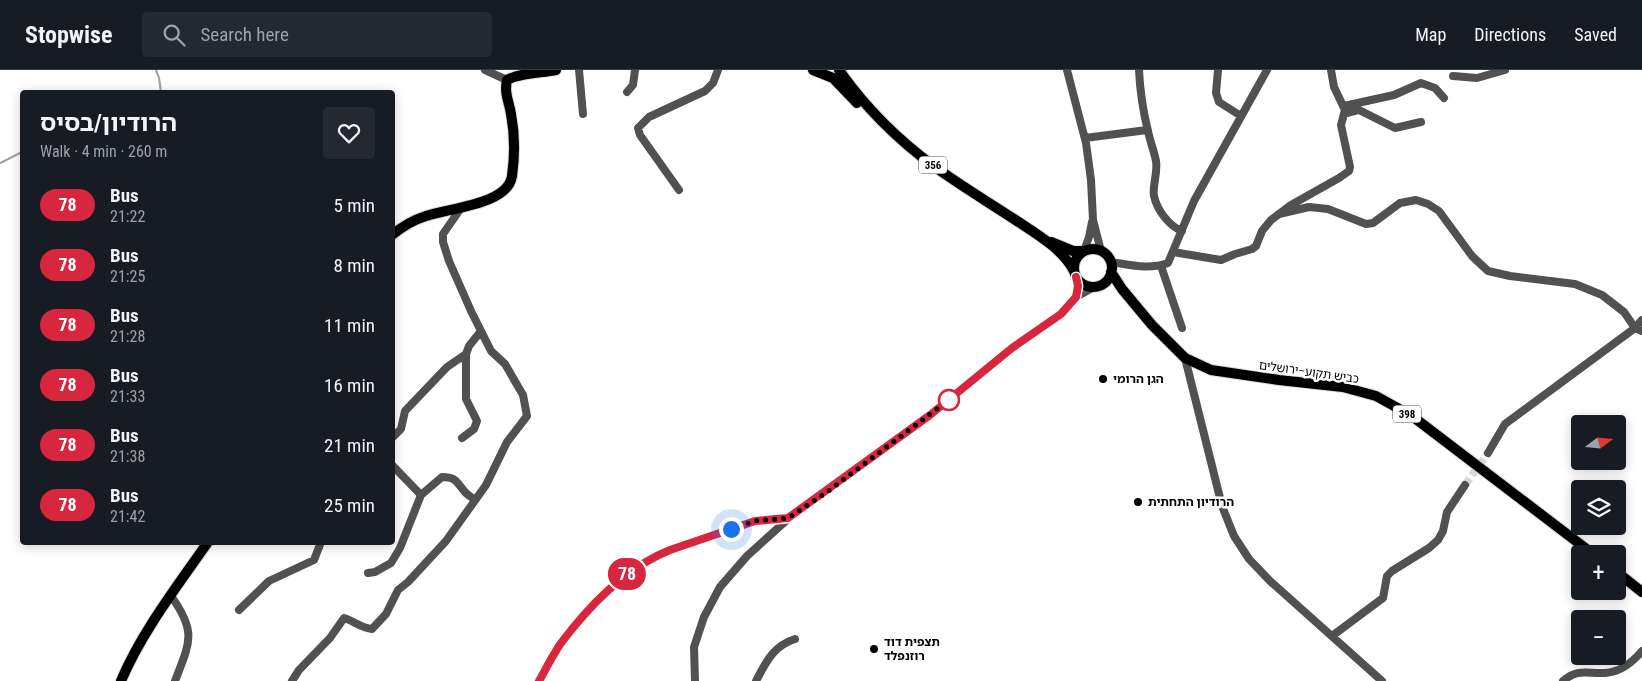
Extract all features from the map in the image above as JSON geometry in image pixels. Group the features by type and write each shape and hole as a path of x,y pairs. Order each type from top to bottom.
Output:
{"main road":[{"path":"395,233 408,223 427,215 461,208 490,199 504,191 512,179 514,140 511,114 505,91 507,80 514,76 556,70"},
{"path":"813,70 833,78 877,124 890,129"},
{"name":"356","path":"839,70 871,110 902,141 936,167 1046,240 1073,251 1084,251"},
{"name":"356","path":"1046,240 1070,264 1075,274"},
{"path":"1099,285 1111,267 1106,254 1095,249 1084,251 1076,259 1075,274 1084,285 1099,285 1122,290"},
{"name":"כביש תקוע–ירושלים","path":"1111,267 1122,290 1152,325 1185,358 1211,370 1343,387 1376,396 1412,416 1581,545"},
{"path":"120,681 128,663 170,596 206,545"},
{"path":"1626,579 1642,592"}],"street":[{"path":"485,70 507,80"},
{"path":"579,70 583,114"},
{"path":"627,92 633,85 635,70"},
{"path":"679,190 640,135 638,128 649,117 705,91 713,83 718,70"},
{"path":"1068,70 1085,138 1091,180 1093,220 1101,251"},
{"path":"1139,70 1140,90 1147,130 1156,161 1157,176 1154,194 1158,207 1173,227 1182,231"},
{"path":"1218,70 1216,94 1219,102 1241,116"},
{"path":"1111,267 1160,266 1168,263 1194,201 1266,70"},
{"path":"1173,252 1216,260 1252,249 1256,246 1265,226 1279,214 1349,171 1350,167 1342,126 1344,110 1334,87 1331,70"},
{"path":"1453,76 1477,78 1505,70"},
{"path":"1344,110 1394,95 1421,83 1435,88 1444,98"},
{"path":"1344,110 1359,110 1395,128 1421,122"},
{"path":"1085,138 1147,130"},
{"path":"1279,214 1309,207 1328,209 1366,224 1373,223 1400,203 1416,200 1428,204 1439,211 1472,256 1488,271 1510,276 1575,284 1602,295 1624,312 1639,330"},
{"path":"292,681 299,670 330,638 344,618 352,620 364,628 372,629 378,624 386,614 398,590 408,582 446,541 486,485 507,442 527,416 523,395 505,364 491,350 448,261 443,234 461,208"},
{"path":"1084,251 1093,220"},
{"path":"1160,266 1182,328"},
{"path":"1075,274 1078,286 1076,297"},
{"path":"691,681 695,677 694,647 704,617 720,587 747,556 788,518 930,415 1012,348 1061,314 1076,297 1099,285"},
{"path":"1488,453 1505,424 1639,330 1642,320"},
{"path":"462,438 474,429 477,421 466,399 466,354 469,346 481,332"},
{"path":"395,435 401,429 405,411 448,367 466,354"},
{"path":"1185,358 1222,506 1234,536 1249,559 1270,581 1382,681"},
{"path":"395,468 421,495"},
{"path":"368,572 376,572 391,562 400,548 421,495 442,477 450,477 459,483 465,492 475,500"},
{"path":"1332,636 1383,598 1387,576 1392,571 1438,540 1443,531 1447,512 1465,485"},
{"path":"539,681 556,649 582,617 614,584 632,571 658,555 755,521 788,518"},
{"path":"239,610 269,581 314,560 320,545"},
{"path":"170,596 183,613 190,639 175,681"},
{"path":"756,681 775,649 795,639"},
{"path":"1563,681 1578,672 1606,673 1622,669 1635,660 1642,652"}],"waterway":[{"path":"156,70 161,90"},
{"path":"0,163 20,153"}],"tunnel":[{"path":"1465,485 1488,453"}],"bus line":[{"name":"78","path":"539,681 556,649 582,617 614,584 658,555 670,550 755,521 788,518 827,492 930,415 1012,348 1061,314 1076,297 1078,286 1076,277"}],"place":[{"name":"הגן הרומי","path":"1103,379"},
{"name":"הרודיון התחתית","path":"1138,502"},
{"name":"תצפית דוד רוזנפלד","path":"874,649"}],"route":[{"path":"731,529 755,521 788,518 827,492 949,400"}]}
